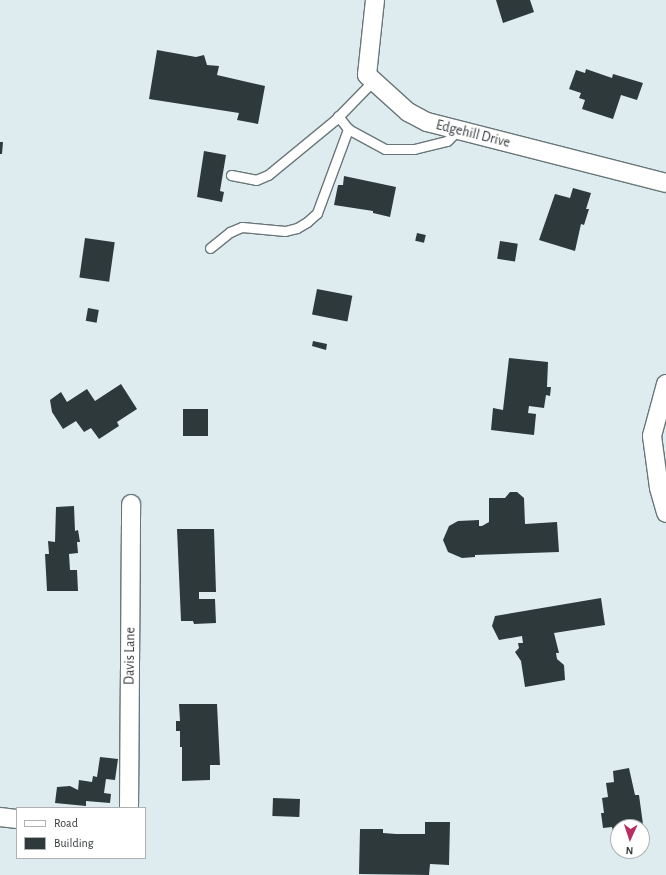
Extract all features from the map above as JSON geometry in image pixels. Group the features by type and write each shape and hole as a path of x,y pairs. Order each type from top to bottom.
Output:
{"street":[{"path":"373,81 367,75 375,0"},
{"name":"Edgehill Drive","path":"373,81 408,112 427,122 666,183"},
{"path":"666,384 652,436 659,488 666,513"},
{"name":"Davis Lane","path":"129,807 132,504"},
{"path":"0,817 16,819"}],"lane":[{"path":"231,175 256,180 268,175 338,116 373,81"},
{"path":"338,116 348,129 385,149 414,149 448,141 458,130"},
{"path":"210,248 230,232 242,227 285,231 297,228 307,222 317,213 348,129"}],"building":[{"path":"496,0 530,0 534,12 503,23"},
{"path":"157,50 196,57 204,55 207,65 219,66 217,75 265,86 258,124 237,120 239,113 149,99"},
{"path":"586,69 612,78 613,74 643,83 637,100 621,95 613,119 582,109 585,100 579,98 581,93 569,89 576,70 585,73"},
{"path":"0,142 3,142 2,154 0,154"},
{"path":"204,151 226,155 220,191 224,192 222,202 197,197"},
{"path":"344,176 396,187 390,217 373,213 373,211 334,205 338,185 343,185"},
{"path":"573,188 591,193 586,209 589,209 584,225 581,224 575,251 539,240 555,194 570,198"},
{"path":"417,233 426,235 424,243 415,241"},
{"path":"85,238 115,242 109,282 79,278"},
{"path":"500,241 518,244 515,262 497,259"},
{"path":"317,289 352,296 347,321 312,315"},
{"path":"88,308 99,310 97,323 86,321"},
{"path":"313,341 327,344 326,350 312,346"},
{"path":"509,358 548,362 547,387 551,387 550,396 546,395 544,408 529,406 528,413 536,414 534,435 491,430 493,408 503,410"},
{"path":"121,384 137,409 117,422 119,426 99,439 91,428 84,432 76,421 63,429 52,412 50,400 61,392 67,402 87,389 95,401"},
{"path":"183,409 208,409 208,436 183,436"},
{"path":"510,492 517,492 524,498 525,524 557,522 559,552 475,555 475,557 462,558 448,552 443,540 449,526 458,521 479,520 479,526 482,526 489,522 489,498 505,498"},
{"path":"74,506 75,531 78,530 80,542 77,542 78,553 69,554 70,570 77,570 78,591 47,591 45,554 49,554 48,541 55,542 56,507"},
{"path":"177,529 214,529 216,592 199,592 199,599 215,599 216,623 194,624 193,621 181,621"},
{"path":"601,598 605,625 554,633 559,653 556,653 557,659 564,665 565,680 525,687 521,661 515,652 519,648 518,643 523,643 522,636 499,640 492,626 495,616"},
{"path":"179,704 217,704 220,765 210,765 210,780 182,781 182,747 180,747 180,731 176,731 176,721 180,721"},
{"path":"100,757 118,759 115,780 106,779 104,793 111,794 110,803 86,801 86,806 55,803 57,787 70,786 78,790 79,780 92,782 93,776 97,777"},
{"path":"629,768 635,795 639,795 642,819 610,819 610,827 603,828 601,813 604,813 602,798 608,797 606,783 614,782 613,771"},
{"path":"273,798 300,799 299,817 272,816"},
{"path":"425,822 450,822 449,865 430,864 429,875 359,874 360,829 383,829 383,833 396,834 425,834"}]}
